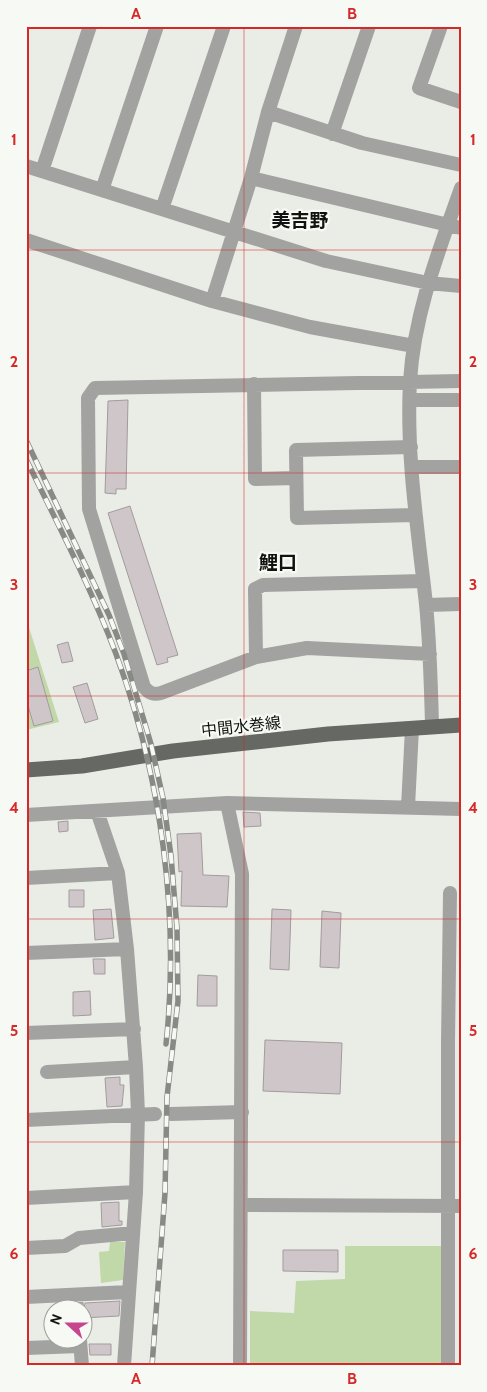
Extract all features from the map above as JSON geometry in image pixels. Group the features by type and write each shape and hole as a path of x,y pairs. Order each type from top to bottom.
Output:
{"main road":[{"name":"中間水巻線","path":"26,770 82,766 173,752 328,734 461,725"}],"street":[{"path":"42,171 90,26"},
{"path":"102,190 157,26"},
{"path":"162,209 224,26"},
{"path":"212,301 251,178 268,112 296,26"},
{"path":"332,134 369,26"},
{"path":"441,26 419,88 461,102"},
{"path":"268,112 362,143 461,166"},
{"path":"26,166 326,261 428,283 461,286"},
{"path":"251,178 454,228"},
{"path":"432,726 430,654 426,605 414,515 410,382 414,346 428,283 454,228 461,188"},
{"path":"26,240 212,301 310,327 414,346"},
{"path":"430,654 307,648 256,657 154,695 144,687 89,509 88,398 95,388 461,381"},
{"path":"254,384 255,479 296,478"},
{"path":"411,400 461,400"},
{"path":"411,447 296,450 297,518 414,515"},
{"path":"412,467 461,467"},
{"path":"256,657 256,589 263,585 423,581"},
{"path":"426,605 461,604"},
{"path":"408,807 412,728"},
{"path":"228,803 242,874 240,1366"},
{"path":"26,815 228,803 461,808"},
{"path":"97,810 118,873 127,949 136,1067 138,1114 136,1192 124,1366"},
{"path":"26,878 118,873"},
{"path":"448,1366 454,1206 450,893"},
{"path":"26,953 127,949"},
{"path":"26,1034 134,1029"},
{"path":"47,1072 136,1067"},
{"path":"171,1114 242,1112"},
{"path":"26,1120 155,1114"},
{"path":"26,1198 136,1192"},
{"path":"241,1206 454,1206"},
{"path":"26,1248 65,1246 79,1238 133,1233"},
{"path":"26,1297 128,1292"},
{"path":"76,1294 76,1300"},
{"path":"26,1348 42,1347"},
{"path":"81,1350 82,1366"}],"green space":[{"path":"26,618 59,722 26,730"},
{"path":"461,906 461,1162 460,1162"},
{"path":"110,1242 125,1242 123,1280 101,1283 99,1252 109,1251"},
{"path":"345,1246 442,1246 442,1366 250,1366 250,1311 294,1313 296,1281 345,1279"}],"building":[{"path":"128,400 126,489 116,489 116,494 105,493 108,401"},
{"path":"130,506 178,655 167,658 168,662 157,665 108,513"},
{"path":"68,642 73,661 62,663 57,645"},
{"path":"38,667 53,721 34,726 26,699 26,671"},
{"path":"87,683 98,719 85,723 73,687"},
{"path":"243,812 260,813 261,826 244,827"},
{"path":"68,821 68,831 59,832 58,822"},
{"path":"201,833 203,875 229,876 227,907 181,906 182,871 179,872 177,834"},
{"path":"69,890 84,890 84,907 69,907"},
{"path":"111,909 114,938 95,940 93,910"},
{"path":"272,909 291,910 289,970 270,969"},
{"path":"322,911 341,913 339,968 320,967"},
{"path":"93,959 105,959 105,974 94,974"},
{"path":"198,975 217,976 217,1006 197,1006"},
{"path":"90,991 91,1015 73,1016 73,992"},
{"path":"265,1040 342,1043 340,1094 263,1091"},
{"path":"120,1077 120,1085 124,1085 122,1106 107,1107 105,1078"},
{"path":"119,1202 119,1221 122,1221 122,1225 102,1227 101,1203"},
{"path":"283,1250 338,1250 338,1272 283,1271"},
{"path":"120,1301 119,1316 92,1317 92,1303"},
{"path":"92,1344 111,1344 111,1355 90,1355"}],"railway":[{"path":"26,440 109,615 124,654 151,744 163,798 171,856 177,928 178,1001 167,1097 165,1193 152,1366"},
{"path":"26,459 96,604 132,700 145,748 163,846 168,896 170,995 166,1044"}],"district":[{"name":"美吉野","path":"300,220"},
{"name":"鯉口","path":"278,562"}]}
